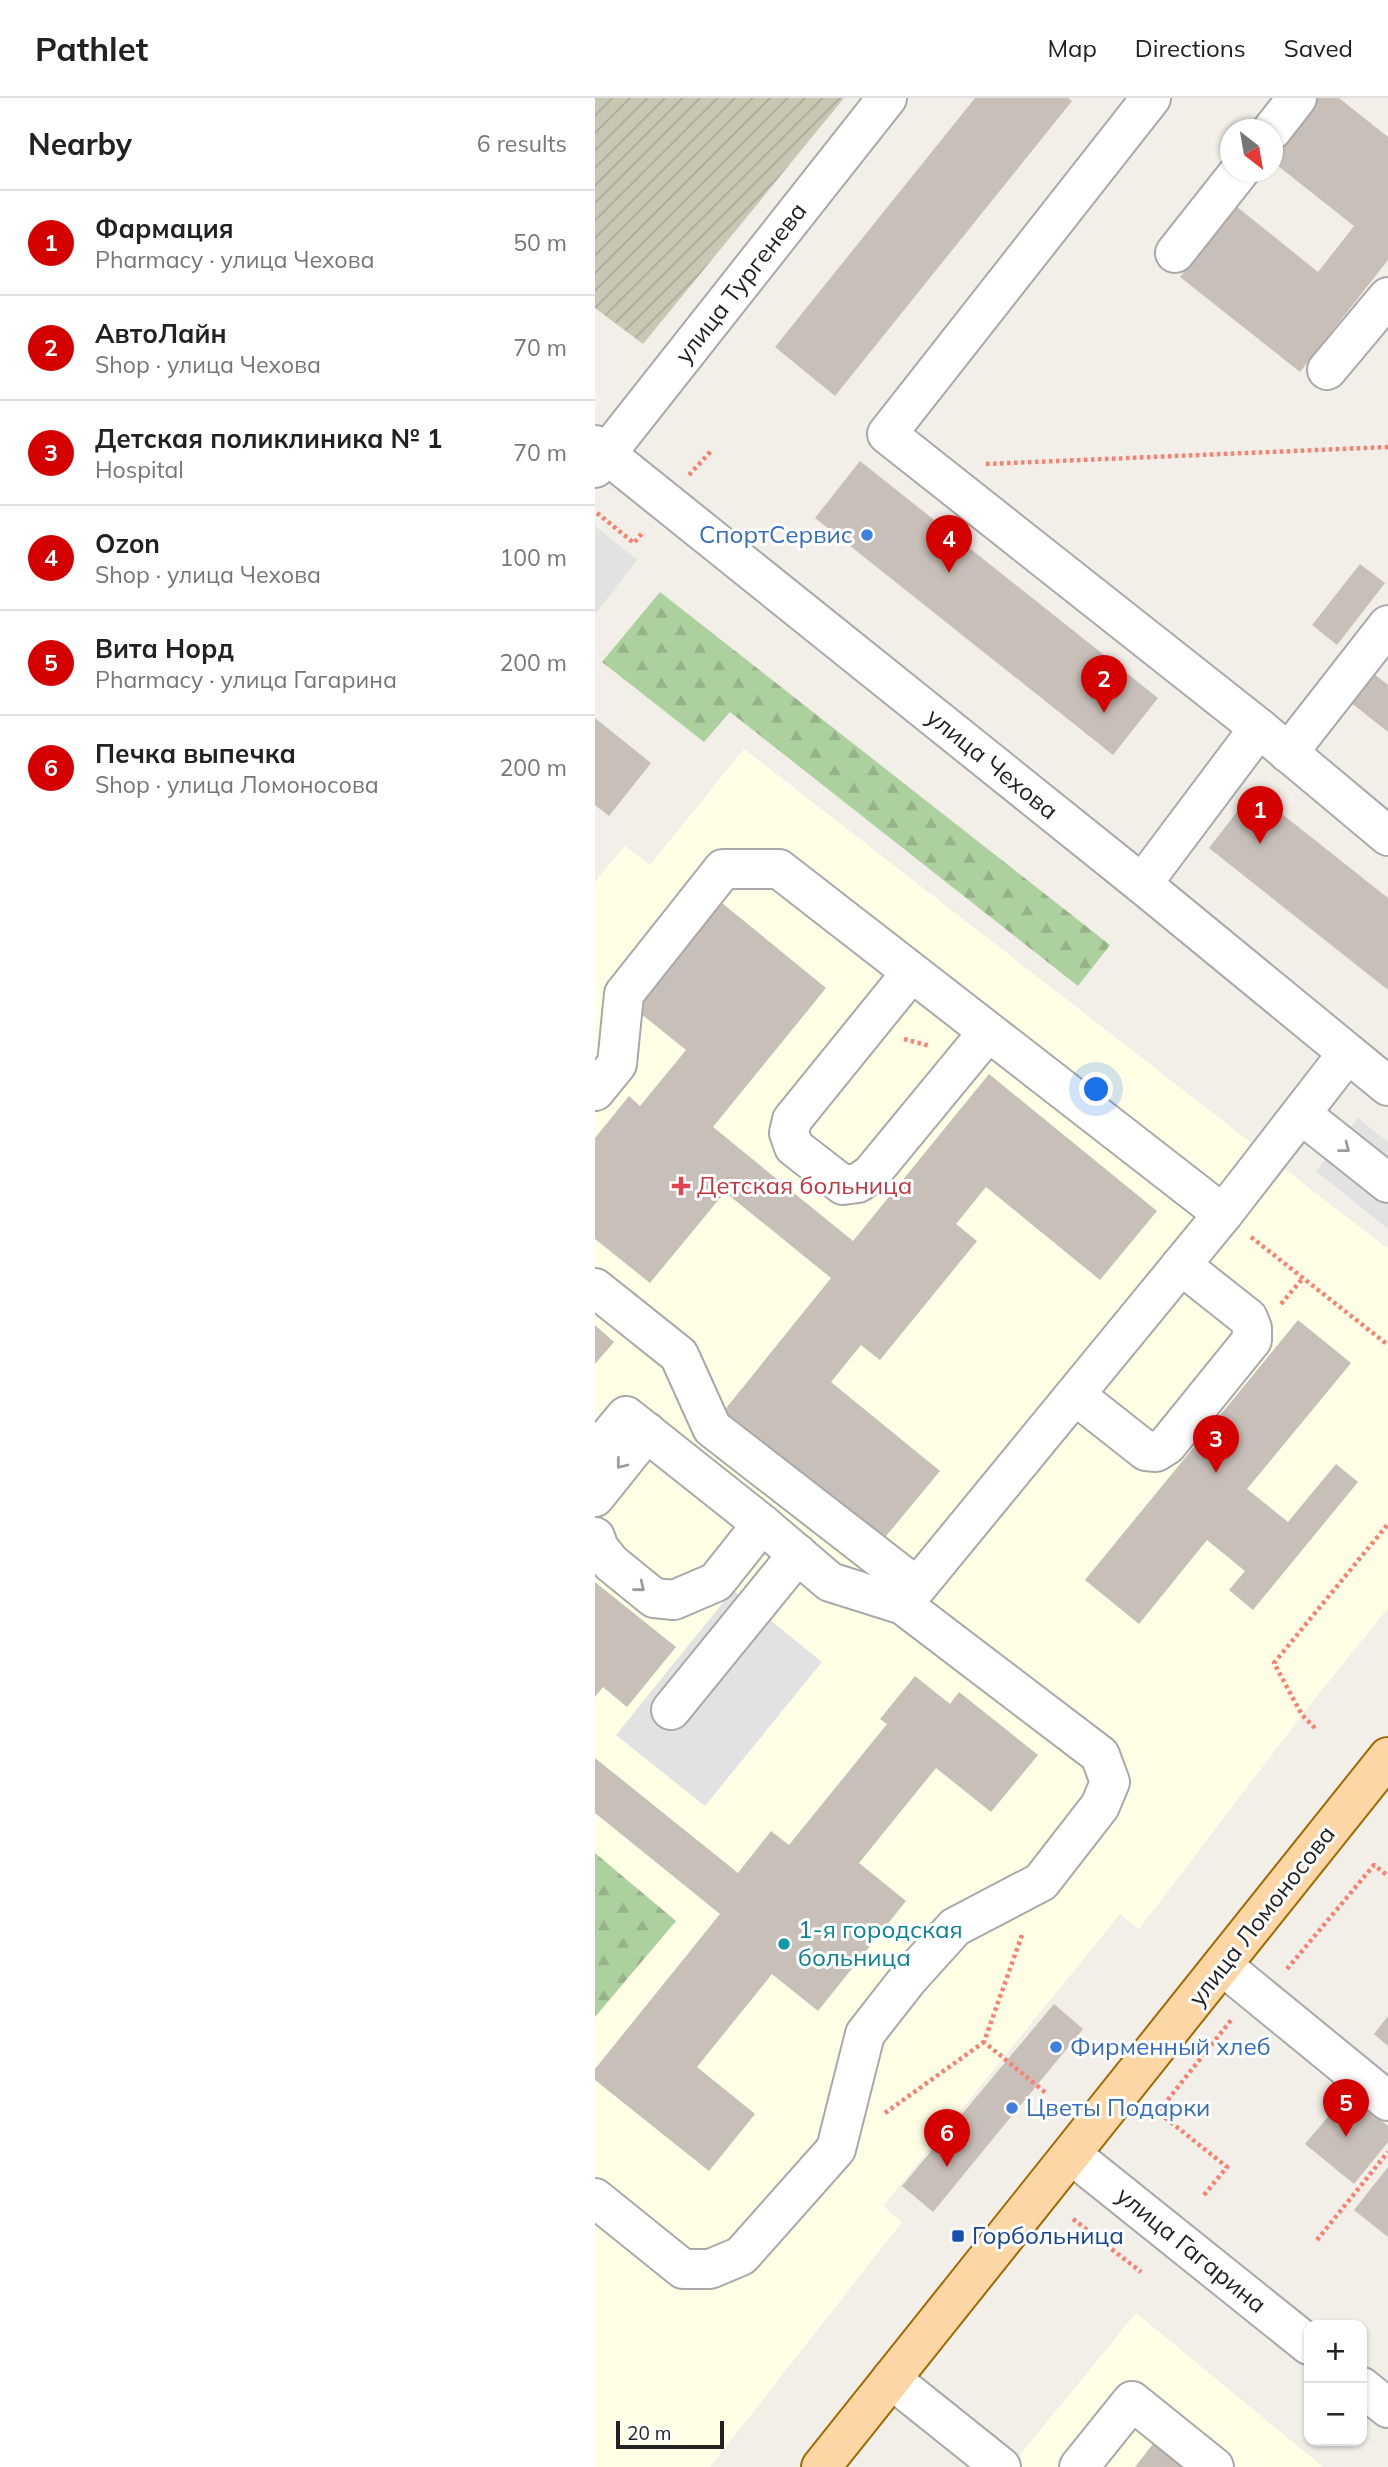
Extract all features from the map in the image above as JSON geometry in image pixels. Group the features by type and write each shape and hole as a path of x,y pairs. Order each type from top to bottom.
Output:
{"main road":[{"name":"улица Ломоносова","path":"821,2467 1388,1757"}],"street":[{"name":"улица Тургенева","path":"599,456 887,98"},
{"path":"1151,98 887,433 1259,728 1388,836"},
{"path":"1281,119 1297,98"},
{"path":"1175,253 1231,182"},
{"path":"1327,370 1388,297"},
{"name":"улица Чехова","path":"599,456 1142,884 1388,1086"},
{"path":"1288,753 1388,625"},
{"path":"1142,884 1259,728"},
{"path":"595,1091 617,1064 624,994 723,869 779,869 911,972 978,1045 1223,1214"},
{"path":"911,972 792,1120 789,1133 794,1147 843,1185 858,1183 871,1174 978,1045"},
{"path":"595,1288 678,1355 712,1428 917,1587 1223,1214 1347,1054"},
{"path":"1301,1114 1388,1182"},
{"path":"1075,1395 1146,1451 1156,1452 1167,1445 1252,1340 1252,1328 1248,1318 1181,1265"},
{"path":"595,1453 626,1416 830,1582 903,1605 1100,1755 1110,1782 1100,1806 1041,1882 954,1927 908,1979 865,2034 836,2149 741,2256 710,2269 683,2269 599,2209"},
{"path":"595,1497 647,1432"},
{"path":"595,1537 599,1548 611,1563 654,1598 674,1600 716,1582 762,1524"},
{"path":"671,1710 798,1555"},
{"path":"1223,1966 1388,2101"},
{"name":"улица Гагарина","path":"1072,2154 1304,2341"},
{"path":"891,2379 1001,2467"},
{"path":"1367,2391 1388,2408"},
{"path":"1079,2467 1132,2401 1214,2467"}],"path":[{"path":"985,464 1388,447"},
{"path":"685,480 712,450"},
{"path":"597,513 634,543 649,523"},
{"path":"867,1028 978,1045"},
{"path":"1223,1214 1388,1345"},
{"path":"1315,1728 1302,1715 1274,1663 1388,1524"},
{"path":"881,2116 984,2042 1041,1882"},
{"path":"984,2042 1046,2093"},
{"path":"1158,2112 1227,2167 1204,2195"},
{"path":"1317,2240 1388,2152"},
{"path":"1073,2219 1141,2272"}],"shaded area":[{"path":"595,98 844,98 643,344 595,308"},
{"path":"595,526 637,560 595,614"},
{"path":"744,749 1388,1249 1388,1608 1302,1715 1139,1929 1120,1914 883,2206 902,2222 710,2467 595,2467 595,882 625,846 650,865"},
{"path":"1358,1118 1388,1142 1388,1229 1316,1171"},
{"path":"733,1590 822,1662 705,1806 616,1735"},
{"path":"1136,2313 1323,2467 1010,2467"}],"green space":[{"path":"660,592 1110,945 1078,986 730,712 704,742 602,662"},
{"path":"595,1853 676,1921 595,2017"}],"building":[{"path":"975,98 1068,98 1072,101 835,396 775,347"},
{"path":"1314,98 1339,98 1388,137 1388,260 1300,372 1180,277 1236,206 1318,272 1354,226 1283,170 1283,139"},
{"path":"860,461 1158,698 1113,755 815,518"},
{"path":"1360,564 1385,583 1337,645 1312,625"},
{"path":"1368,669 1388,685 1388,732 1345,698"},
{"path":"595,718 651,763 609,816 595,805"},
{"path":"1253,791 1388,898 1388,990 1209,848"},
{"path":"722,903 826,988 713,1127 853,1241 989,1074 1157,1211 1100,1280 986,1187 956,1224 977,1241 880,1360 861,1345 831,1382 940,1471 882,1541 723,1412 831,1278 725,1192 650,1283 595,1239 595,1138 629,1096 640,1106 686,1050 635,1009"},
{"path":"1298,1320 1351,1363 1247,1489 1288,1522 1336,1464 1358,1482 1253,1610 1229,1590 1245,1571 1207,1540 1139,1624 1085,1580"},
{"path":"595,1325 614,1342 595,1364"},
{"path":"595,1582 676,1647 627,1707 603,1687 595,1697"},
{"name":"1-я городская больница","path":"915,1676 950,1704 959,1692 1038,1755 991,1812 936,1768 859,1863 906,1901 818,2011 772,1974 697,2067 755,2114 709,2171 595,2080 595,2069 720,1914 595,1813 595,1758 738,1873 771,1831 789,1845 887,1724 880,1719"},
{"path":"1054,2004 1083,2029 933,2212 902,2186"},
{"path":"1388,2016 1388,2046 1374,2034"},
{"path":"1348,2093 1388,2126 1388,2142 1354,2184 1305,2144"},
{"path":"1388,2167 1388,2237 1354,2210"},
{"path":"1159,2436 1197,2467 1135,2467"}],"place":[{"name":"СпортСервис","path":"867,535"},
{"name":"Ozon","path":"949,573"},
{"name":"АвтоЛайн","path":"1104,713"},
{"name":"Фармация","path":"1260,844"},
{"name":"Детская больница","path":"681,1186"},
{"name":"Детская поликлиника № 1","path":"1216,1473"},
{"name":"1-я городская больница","path":"784,1944"},
{"name":"Фирменный хлеб","path":"1056,2047"},
{"name":"Цветы Подарки","path":"1012,2108"},
{"name":"Вита Норд","path":"1346,2137"},
{"name":"Печка выпечка","path":"947,2167"},
{"name":"Горбольница","path":"958,2236"}]}
